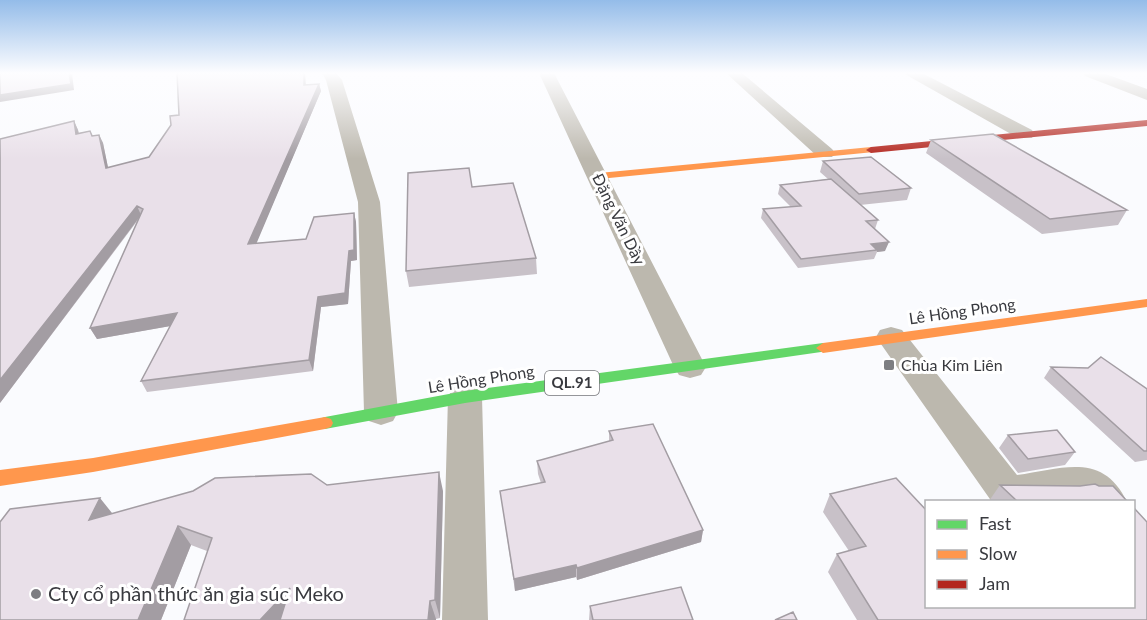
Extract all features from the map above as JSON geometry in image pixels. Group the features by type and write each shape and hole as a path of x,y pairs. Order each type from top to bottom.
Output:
{"main road":[{"path":"599,176 1147,123"},
{"name":"Lê Hồng Phong","path":"0,478 93,465 465,397 1147,303"}],"street":[{"path":"340,102 369,202 381,412"},
{"name":"Đặng Văn Dầy","path":"561,102 599,176 690,367"},
{"path":"766,102 825,153"},
{"path":"965,102 1025,134"},
{"path":"891,337 1008,493 1089,482 1107,500"},
{"path":"465,397 465,620"}],"building":[{"path":"178,102 311,102 248,244 306,239 314,217 354,213 354,250 349,251 345,293 318,297 309,360 141,381 177,313 90,328 143,209 137,206 0,380 0,139 74,121 76,134 90,131 92,136 99,135 106,168 149,157 171,125 170,116 179,115"},
{"path":"993,134 1127,210 1050,219 931,140"},
{"path":"871,157 911,188 859,194 823,161"},
{"path":"469,168 472,187 513,183 536,258 406,271 408,173"},
{"path":"831,179 878,220 866,221 889,242 871,244 877,250 801,259 763,209 801,206 780,185"},
{"path":"1101,357 1147,389 1147,451 1144,451 1051,367 1088,368"},
{"path":"653,424 703,530 577,568 576,565 514,579 500,491 545,482 537,461 613,440 609,431"},
{"path":"1057,430 1075,452 1028,459 1008,435"},
{"path":"439,472 435,600 430,601 428,620 280,620 290,588 260,620 184,620 212,538 178,526 138,620 0,620 0,522 10,509 100,498 89,520 193,491 215,478 311,474 327,485"},
{"path":"896,478 925,509 925,608 1135,608 1135,509 1147,522 1147,620 878,620 837,554 866,546 830,494"},
{"path":"1095,484 1113,486 1126,500 1016,500 1000,485 1080,486"},
{"path":"681,587 693,620 593,620 590,606"},
{"path":"793,612 797,620 775,620"}],"traffic: fast":[{"path":"325,423 465,397 823,348"}],"traffic: slow":[{"path":"599,176 871,150"},
{"path":"823,348 1147,303"},
{"path":"0,478 93,465 325,423"}],"traffic: jam":[{"path":"871,150 1147,123"}],"place":[{"name":"Chùa Kim Liên","path":"889,365"},
{"name":"Cty cổ phần thức ăn gia súc Meko","path":"36,594"}]}
